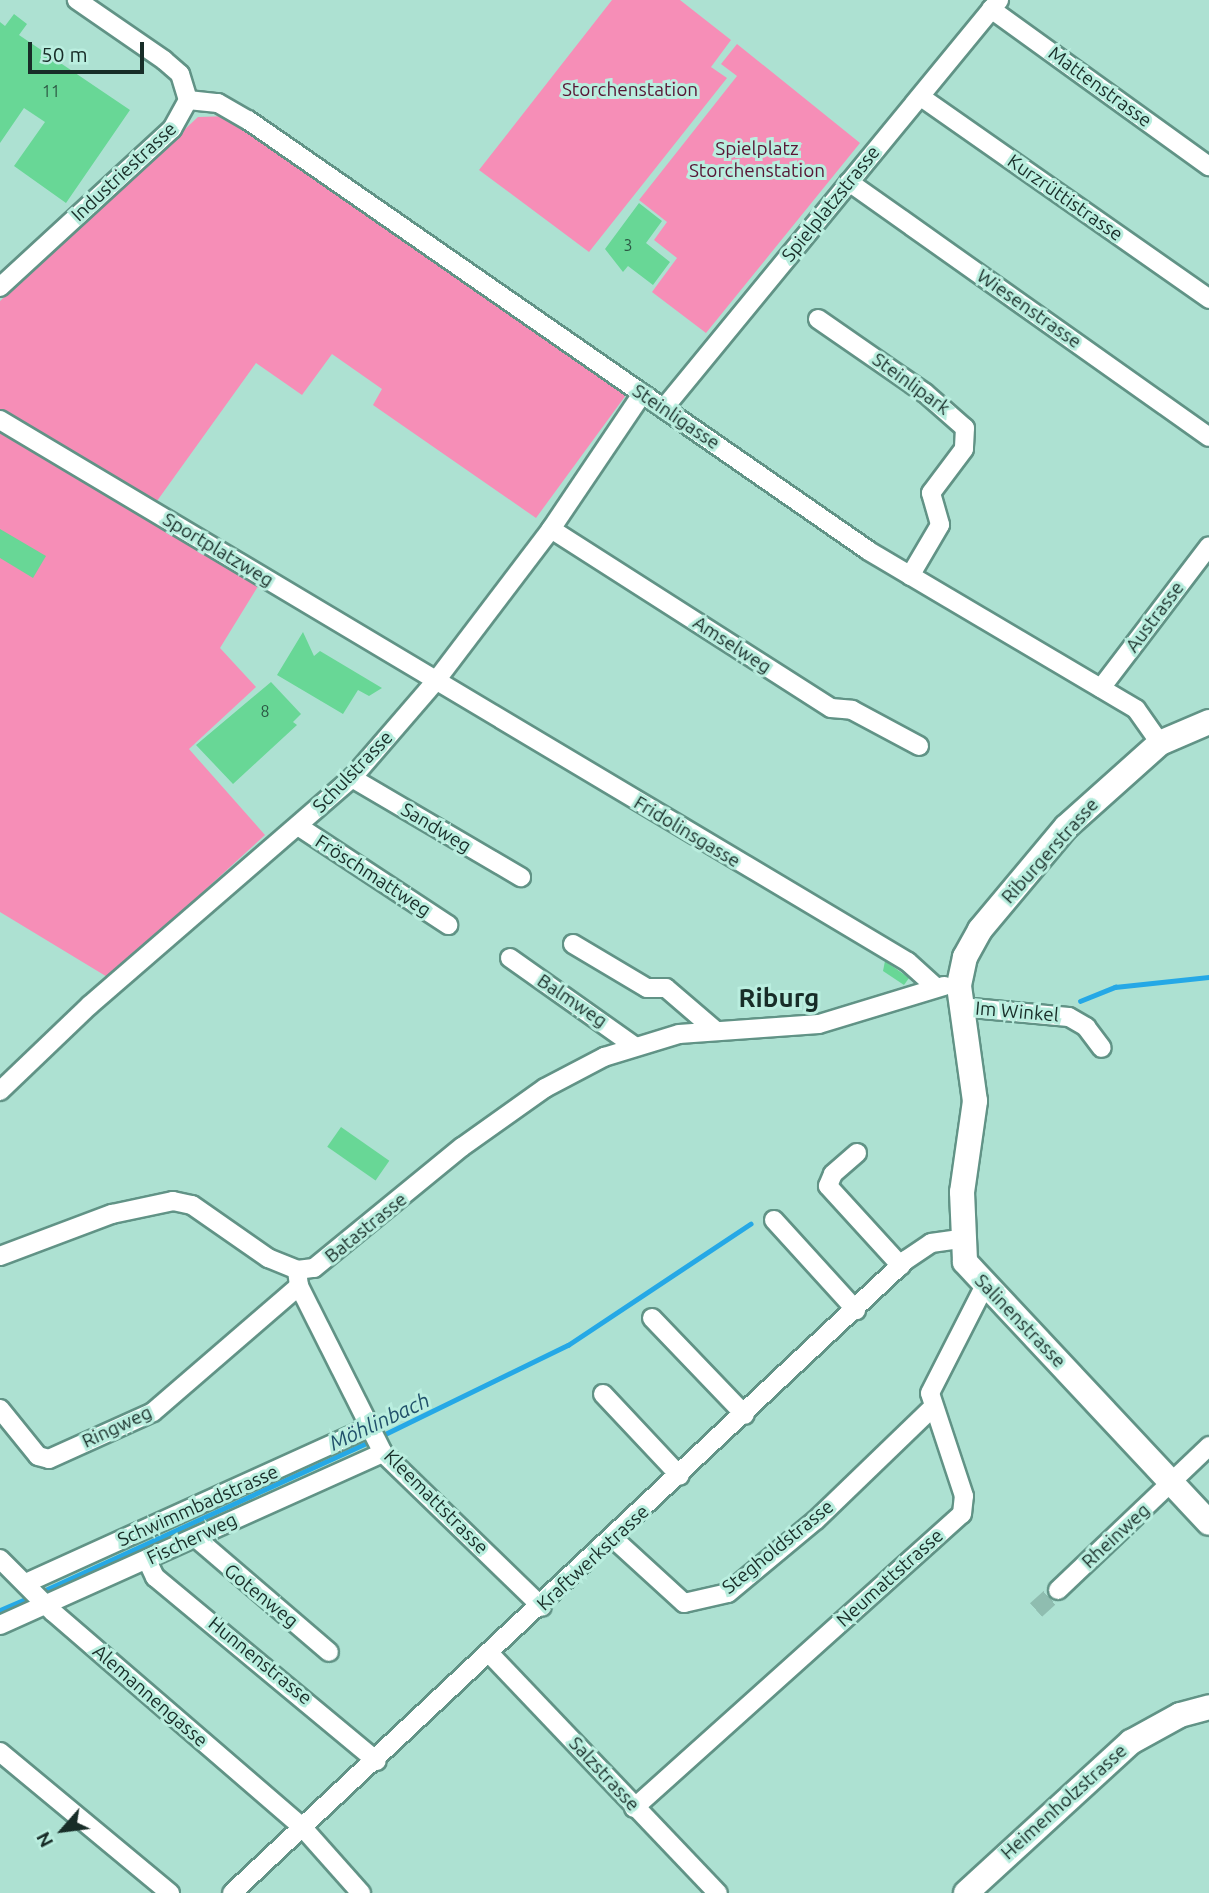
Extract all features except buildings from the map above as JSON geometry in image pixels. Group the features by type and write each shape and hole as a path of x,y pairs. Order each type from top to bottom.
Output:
{"street":[{"name":"Industriestrasse","path":"0,287 172,129 188,100 180,74 77,0"},
{"name":"Spielplatzstrasse","path":"664,408 995,5"},
{"name":"Mattenstrasse","path":"995,5 1209,166"},
{"name":"Kurzrüttistrasse","path":"921,97 1209,299"},
{"name":"Steinligasse","path":"188,100 218,103 248,120 642,394 910,576 1136,709 1160,743"},
{"name":"Wiesenstrasse","path":"849,182 1209,437"},
{"name":"Steinlipark","path":"818,319 925,393 965,428 964,449 931,493 940,525 910,576"},
{"name":"Schulstrasse","path":"0,1091 90,1005 352,778 435,682 551,529 642,394"},
{"name":"Sportplatzweg","path":"0,420 435,682"},
{"name":"Amselweg","path":"551,529 831,708 852,710 919,746"},
{"name":"Austrasse","path":"1101,688 1209,546"},
{"name":"Fridolinsgasse","path":"435,682 908,962 952,993"},
{"name":"Riburgerstrasse","path":"952,993 971,944 1066,827 1160,743 1209,722"},
{"name":"Sandweg","path":"352,778 520,877"},
{"name":"Fröschmattweg","path":"298,827 448,925"},
{"path":"573,944 647,988 666,988 715,1030"},
{"name":"Balmweg","path":"510,958 633,1045"},
{"name":"Batastrasse","path":"298,1278 327,1261 462,1147 545,1088 633,1045 715,1030 819,1024 952,993"},
{"name":"Im Winkel","path":"952,993 1069,1017 1086,1027 1102,1048"},
{"name":"Salinenstrasse","path":"952,993 975,1101 960,1239 965,1262 984,1287 1174,1482 1209,1522"},
{"path":"857,1153 833,1174 828,1186 901,1266"},
{"path":"0,1256 112,1214 173,1200 192,1205 298,1278"},
{"path":"774,1220 856,1310"},
{"name":"Kraftwerkstrasse","path":"233,1893 492,1655 901,1266 931,1243 960,1239"},
{"name":"Ringweg","path":"0,1409 38,1456 49,1459 153,1412 298,1278"},
{"name":"Kleemattstrasse","path":"298,1278 383,1452 542,1607"},
{"path":"932,1408 934,1382 984,1287"},
{"path":"652,1318 745,1415"},
{"path":"603,1394 680,1476"},
{"name":"Stegholdstrasse","path":"614,1539 684,1603 728,1593 816,1520 932,1408"},
{"name":"Neumattstrasse","path":"635,1808 962,1514 964,1496 932,1408"},
{"name":"Schwimmbadstrasse","path":"26,1583 370,1427"},
{"name":"Rheinweg","path":"1058,1590 1209,1446"},
{"name":"Fischerweg","path":"0,1625 383,1452"},
{"name":"Gotenweg","path":"196,1538 329,1652"},
{"name":"Alemannengasse","path":"0,1559 46,1605 304,1829 361,1893"},
{"name":"Hunnenstrasse","path":"147,1560 155,1577 377,1761"},
{"name":"Salzstrasse","path":"492,1655 718,1893"},
{"name":"Heimenholzstrasse","path":"966,1893 1131,1742 1180,1715 1209,1707"},
{"path":"0,1752 170,1893"}],"green space":[{"name":"Storchenstation","path":"612,0 680,0 731,40 711,67 727,78 589,252 479,170"},
{"name":"Spielplatz Storchenstation","path":"737,44 860,143 706,333 652,292 677,258 654,240 667,222 639,200 737,76 721,64"},
{"path":"261,115 637,380 536,518 373,405 382,389 332,354 302,395 256,363 157,501 268,570 220,648 256,687 189,749 265,835 109,978 0,912 0,301 198,117"}],"waterway":[{"name":"Möhlinbach","path":"1080,1001 1115,987 1209,977"},
{"name":"Möhlinbach","path":"379,1437 568,1345 750,1224"},
{"name":"Möhlinbach","path":"41,1592 371,1441"},
{"name":"Möhlinbach","path":"0,1610 30,1597"}],"tunnel":[{"path":"1036,1610 1058,1590"}],"district":[{"name":"Riburg","path":"779,998"}]}
